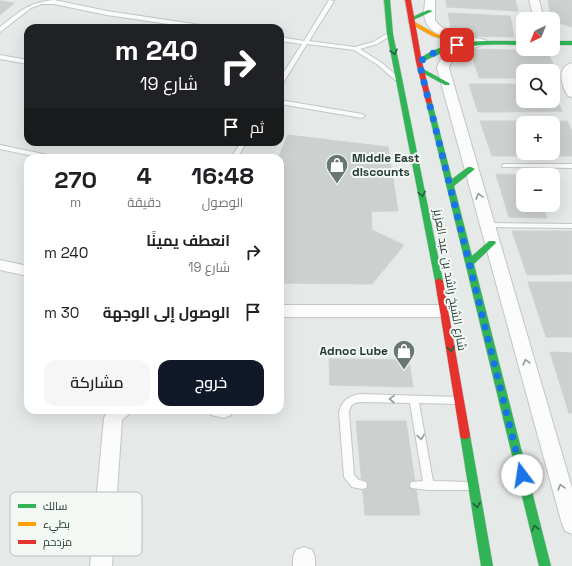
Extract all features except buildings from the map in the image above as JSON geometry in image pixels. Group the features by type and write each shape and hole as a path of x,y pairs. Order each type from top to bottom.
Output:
{"main road":[{"name":"شارع الشيخ راشد بن عبد العزيز","path":"387,0 390,34 445,311 487,566"},
{"name":"شارع الشيخ راشد بن عبد العزيز","path":"408,0 420,66 545,566"},
{"path":"411,21 430,11"},
{"path":"411,21 434,35 474,43 516,43"},
{"path":"447,84 420,66 439,50 474,43"},
{"path":"560,43 572,44"},
{"path":"450,185 471,169"},
{"path":"469,264 492,243"}],"street":[{"path":"430,0 431,23 438,29 448,34 474,43"},
{"path":"534,0 537,12"},
{"path":"474,43 452,54 445,60 443,68 572,524"},
{"path":"572,66 568,70 566,78 572,93"},
{"path":"0,265 24,271"},
{"path":"284,311 445,311"},
{"path":"107,492 113,418 116,414"},
{"path":"101,566 102,556"}],"lane":[{"path":"32,0 41,3"},
{"path":"284,76 331,1"},
{"path":"0,30 25,9 41,3 60,2 107,13 180,24"},
{"path":"355,49 375,42 390,34"},
{"path":"284,39 355,49 380,64 400,82"},
{"path":"0,57 24,61"},
{"path":"284,103 362,116"},
{"path":"0,147 34,154"},
{"path":"504,166 572,166"},
{"path":"487,225 572,226"},
{"path":"362,485 356,484 349,477 345,406 354,399 360,398 459,400"},
{"path":"414,399 429,486"},
{"path":"415,485 474,486"}],"traffic: fast":[{"path":"387,0 390,34 439,281"},
{"path":"411,19 430,11"},
{"path":"419,62 431,55 456,46 495,42 516,43"},
{"path":"560,43 572,43"},
{"path":"421,70 447,84"},
{"path":"429,102 545,566"},
{"path":"450,185 471,169"},
{"path":"469,264 492,243"},
{"path":"465,435 487,566"}],"traffic: slow":[{"path":"411,22 434,35 464,43"}],"traffic: jam":[{"path":"408,0 419,62 429,102"},
{"path":"439,281 465,435"}],"place":[{"name":"Middle East discounts","path":"337,184"},
{"name":"Adnoc Lube","path":"404,370"}],"route":[{"path":"457,45 439,50 419,62 522,475"}]}
